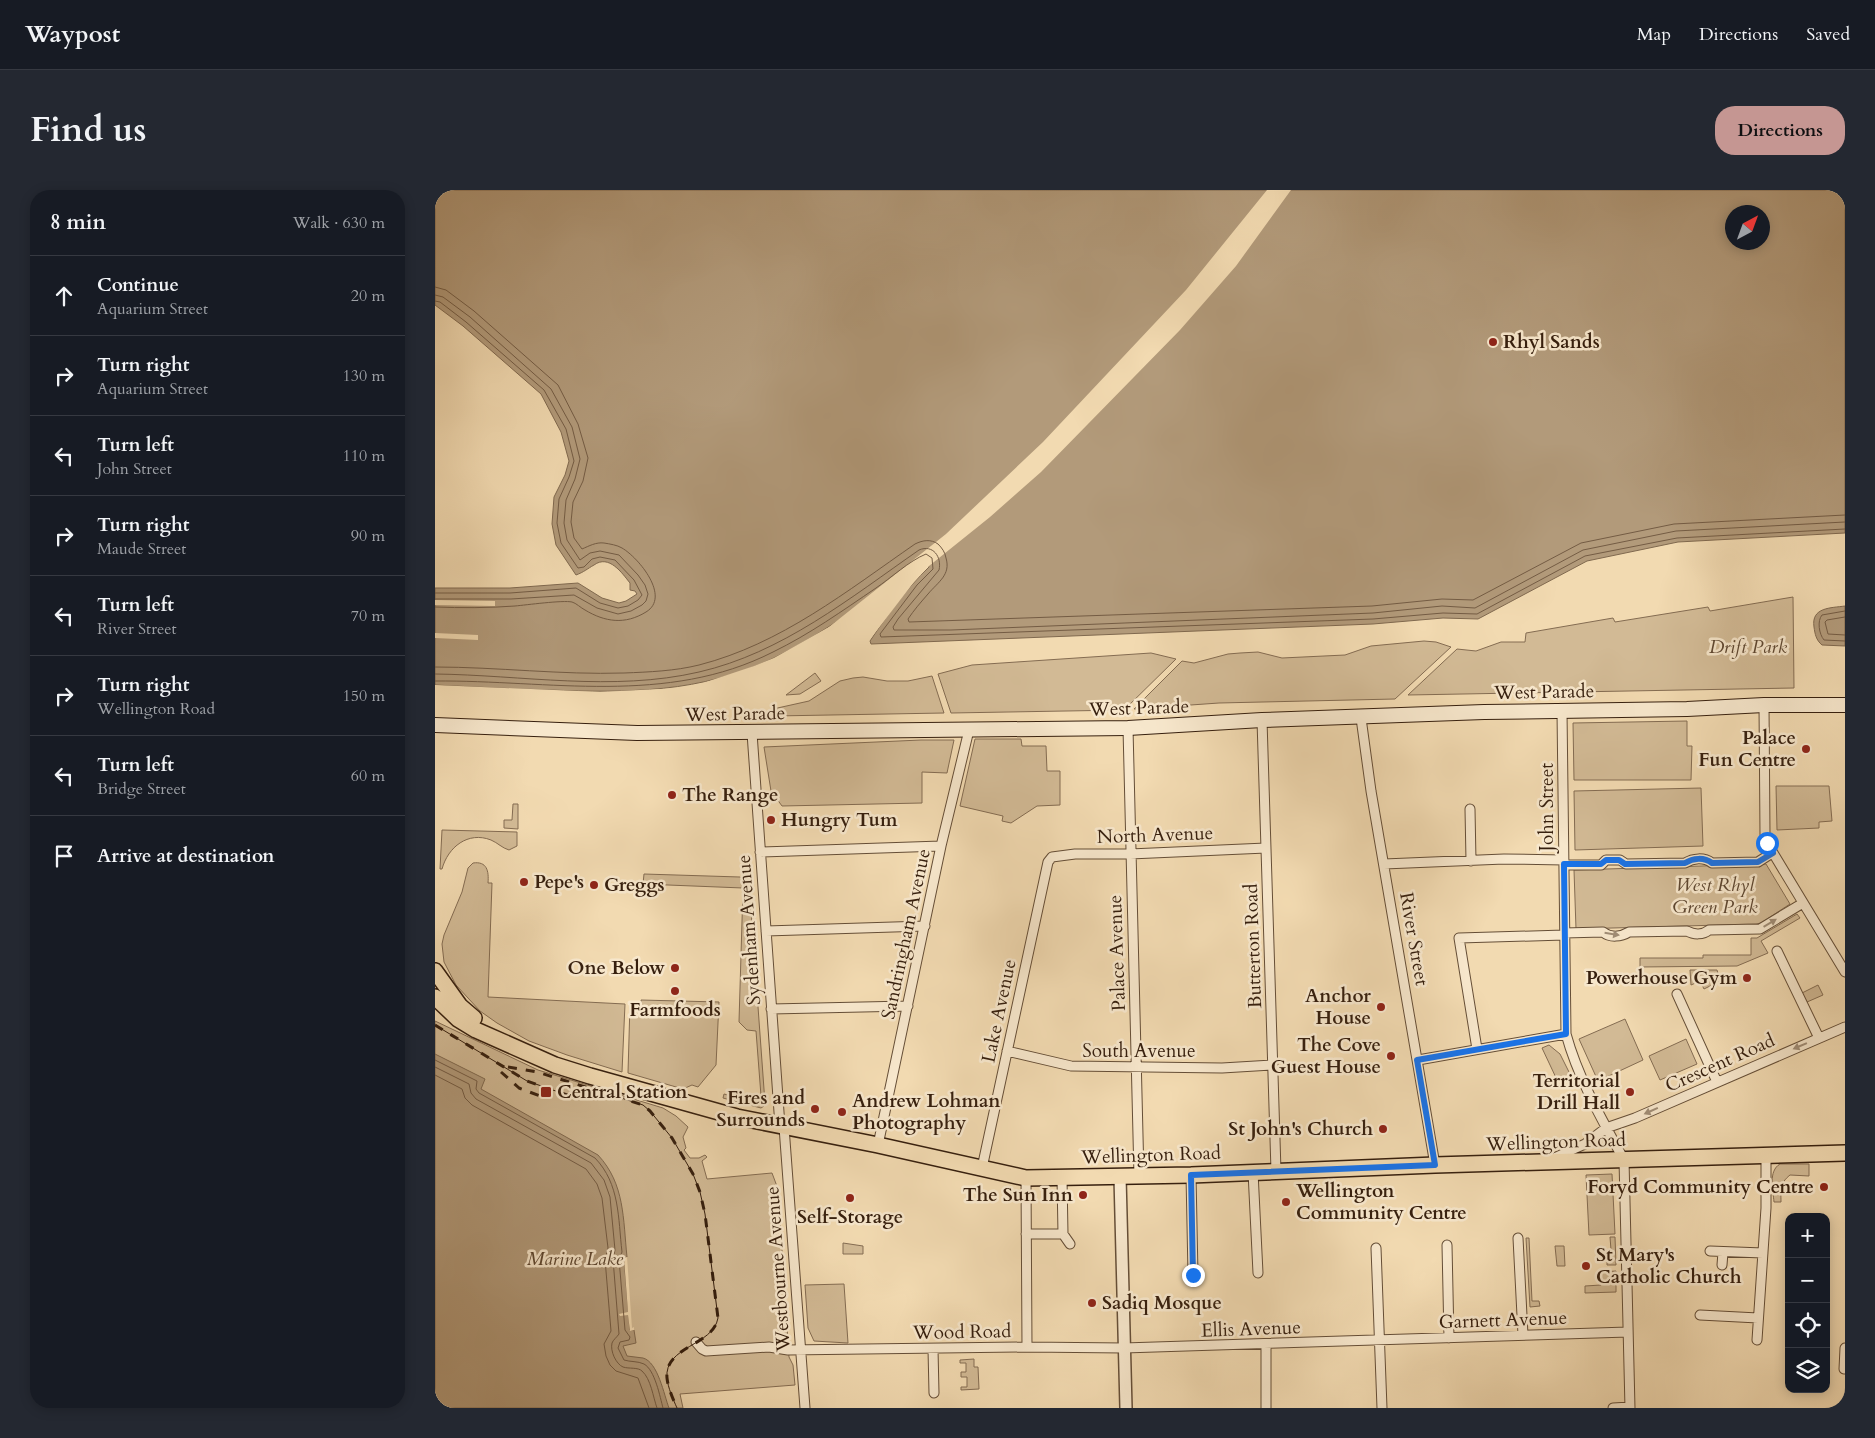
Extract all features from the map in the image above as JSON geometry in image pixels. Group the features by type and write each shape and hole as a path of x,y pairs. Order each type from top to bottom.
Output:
{"main road":[{"name":"West Parade","path":"435,725 637,734 1128,728 1262,720 1361,718 1484,712 1687,709 1764,705 1845,705"},
{"path":"435,970 435,976"},
{"name":"Wellington Road","path":"435,970 460,1006 507,1043"},
{"name":"Wellington Road","path":"435,997 458,1018 476,1030 555,1065 700,1108 1026,1178 1191,1175 1435,1165 1845,1153"}],"street":[{"path":"1764,705 1765,834 1767,843 1845,972"},
{"name":"John Street","path":"1563,711 1566,1034 1571,1053 1624,1160"},
{"name":"River Street","path":"1361,718 1371,791 1435,1165"},
{"name":"Butterton Road","path":"1262,720 1276,1171"},
{"name":"Palace Avenue","path":"1128,728 1139,1176"},
{"name":"Sandringham Avenue","path":"878,1145 941,846 969,730"},
{"name":"Sydenham Avenue","path":"752,733 771,1010 782,1127"},
{"path":"1469,809 1471,861"},
{"path":"760,852 941,846"},
{"name":"North Avenue","path":"1048,862 1052,857 1058,855 1266,848"},
{"path":"1384,864 1471,861 1601,864 1606,860 1619,860 1625,864 1685,863 1691,859 1706,859 1712,863 1758,862 1773,853"},
{"name":"Lake Avenue","path":"982,1168 1048,862"},
{"path":"1477,1049 1459,938 1603,932 1607,935 1623,936 1629,932 1687,930 1692,934 1705,934 1709,930 1760,929 1803,903"},
{"path":"766,930 925,926"},
{"path":"1777,951 1819,1038"},
{"path":"1677,994 1717,1082"},
{"path":"771,1010 907,1006"},
{"name":"Crescent Road","path":"1546,1162 1585,1144 1607,1128 1635,1118 1845,1026"},
{"path":"1417,1060 1566,1034"},
{"name":"South Avenue","path":"1007,1051 1071,1066 1222,1068 1273,1065"},
{"name":"Westbourne Avenue","path":"782,1127 805,1408"},
{"path":"1757,1340 1766,1208 1766,1155"},
{"path":"1613,1408 1630,1408 1624,1160"},
{"path":"1253,1172 1258,1273"},
{"path":"1191,1175 1193,1275"},
{"path":"1120,1177 1126,1408"},
{"path":"1026,1178 1027,1347"},
{"path":"1062,1178 1063,1234 1070,1244"},
{"path":"1026,1234 1063,1234"},
{"path":"1518,1238 1523,1335"},
{"path":"1447,1245 1449,1338"},
{"path":"1376,1248 1382,1408"},
{"path":"1710,1251 1763,1253"},
{"path":"1722,1265 1723,1252"},
{"path":"1700,1315 1758,1318"},
{"name":"Garnett Avenue","path":"1379,1341 1628,1332"},
{"name":"Ellis Avenue","path":"1124,1348 1379,1341"},
{"name":"Wood Road","path":"696,1342 706,1350 769,1347 777,1350 800,1348 1124,1348"},
{"path":"1266,1345 1266,1408"},
{"path":"1844,1369 1845,1348"},
{"path":"933,1349 934,1393"}],"green space":[{"name":"Drift Park","path":"1793,597 1794,688 1408,695 1457,649 1476,651 1501,642 1525,642 1526,633 1613,618 1615,622 1708,607 1710,611"},
{"path":"1424,641 1436,642 1451,647 1395,699 1219,703 1134,709 1182,661 1194,663 1228,654 1258,652 1282,658 1345,655 1371,646"},
{"path":"1151,653 1176,659 1124,710 951,713 938,674 972,665"},
{"path":"815,673 821,681 800,694 786,695"},
{"path":"932,676 944,713 774,716 773,709 809,701 840,681 863,677 887,681 908,681"},
{"path":"1687,721 1687,746 1692,746 1691,780 1574,780 1573,723"},
{"path":"975,739 1021,739 1022,746 1046,746 1047,771 1060,771 1060,805 1037,806 1011,823 1002,821 1003,816 960,806"},
{"path":"954,740 947,773 922,772 922,803 782,806 771,791 764,747"},
{"path":"1776,786 1829,786 1832,821 1819,822 1819,828 1777,830"},
{"path":"1701,788 1703,846 1575,850 1574,791"},
{"path":"513,804 518,804 518,829 504,828 504,820 512,820"},
{"path":"442,830 517,832 517,846 509,850 491,840 483,838 467,839 454,848 442,869 440,869"},
{"path":"473,863 484,865 488,875 488,883 492,883 488,997 625,1004 622,1072 529,1041 480,1011 456,985 444,962 442,944 462,892 468,868"},
{"name":"West Rhyl Green Park","path":"1766,864 1790,904 1761,923 1576,929 1574,870"},
{"path":"644,874 740,877 749,883 765,1103 761,1108 723,1098 724,1094 753,1102 761,1096 756,1031 747,1030 739,1022 743,888 643,884"},
{"path":"1797,914 1800,918 1761,941 1768,953 1737,966 1640,967 1640,958 1703,958 1703,955 1751,955 1751,938 1757,938"},
{"path":"1690,970 1717,970 1720,981 1704,989 1700,981 1691,985"},
{"path":"1818,985 1823,995 1807,1002 1802,993"},
{"path":"641,1000 719,1002 716,1065 698,1087 692,1085 683,1089 628,1073 630,1004 641,1004"},
{"path":"1625,1019 1643,1060 1598,1081 1579,1039"},
{"name":"Marine Lake","path":"435,1021 538,1070 663,1108 688,1127 683,1137 686,1148 684,1150 690,1158 699,1158 705,1155 707,1157 702,1161 707,1179 772,1173 778,1189 789,1357 793,1365 795,1385 680,1394 683,1408 435,1408"},
{"path":"1686,1039 1697,1064 1660,1080 1649,1056"},
{"path":"1549,1045 1560,1054 1571,1076 1558,1082 1542,1048"},
{"path":"1780,1164 1809,1164 1809,1176 1790,1175 1782,1184 1781,1202 1774,1202 1773,1176 1776,1167"},
{"path":"1612,1174 1615,1234 1589,1235 1586,1175"},
{"path":"1610,1237 1615,1237 1616,1265 1607,1265 1607,1251 1611,1250"},
{"path":"1526,1238 1529,1238 1532,1301 1539,1301 1540,1306 1530,1307"},
{"path":"843,1243 863,1246 863,1254 843,1254"},
{"path":"1555,1246 1564,1246 1565,1266 1557,1266"},
{"path":"1616,1271 1616,1292 1585,1293 1585,1286 1601,1285 1600,1272"},
{"path":"844,1284 848,1343 814,1341 808,1328 805,1285"},
{"path":"974,1359 974,1367 978,1367 979,1389 961,1390 961,1387 967,1387 967,1377 961,1377 961,1372 966,1372 966,1363 960,1363 960,1360"}],"water":[{"path":"435,190 1845,190 1845,533 1678,542 1587,561 1478,619 1443,618 1373,624 871,644 870,641 891,612 929,567 927,559 814,636 774,658 747,670 719,678 664,688 607,691 435,685 435,588 510,588 578,583 602,598 619,603 637,594 635,591 630,590 630,583 610,563 600,562 576,575 556,545 552,524 554,497 565,475 569,461 561,432 541,394 463,326 435,305"},
{"path":"1845,606 1845,646 1822,645 1817,639 1815,632 1814,620 1816,616 1819,612 1828,608"},
{"name":"Marine Lake","path":"435,1054 485,1079 481,1089 598,1155 607,1166 618,1190 621,1203 627,1257 624,1258 630,1330 634,1330 636,1343 623,1346 627,1356 643,1358 653,1366 657,1372 669,1408 435,1408"}],"pier":[{"path":"1267,190 1291,190 1236,266 1180,330 1041,472 990,517 929,566 914,582 868,642 868,639 887,611 926,566 925,563 830,629 803,645 755,669 704,685 644,694 600,695 435,688 435,685 600,692 680,688 703,683 774,658 829,627 946,534 1043,442 1186,290"},
{"path":"435,600 495,601 495,606 435,605"},
{"path":"435,633 478,635 478,640 435,638"},
{"path":"627,1257 632,1328 634,1327 634,1330 630,1331 628,1315 620,1316 619,1314 628,1312 624,1258"}],"tram line":[{"path":"435,1025 527,1081 573,1097 612,1095 643,1105 672,1138 693,1174 700,1192 705,1214 718,1318 714,1327 707,1335 681,1352 668,1367 667,1378 677,1408"}],"railway":[{"path":"435,1025 527,1081 573,1097 612,1095 643,1105 672,1138 693,1174 700,1192 705,1214 718,1318 714,1327 707,1335 681,1352 668,1367 667,1378 677,1408"},
{"path":"508,1067 537,1072 605,1093"},
{"path":"501,1072 519,1088 540,1096"}],"place":[{"name":"Rhyl Sands","path":"1493,342"},
{"name":"Palace Fun Centre","path":"1806,749"},
{"name":"The Range","path":"672,795"},
{"name":"Hungry Tum","path":"771,820"},
{"name":"Pepe's","path":"524,882"},
{"name":"Greggs","path":"594,885"},
{"name":"One Below","path":"675,968"},
{"name":"Powerhouse Gym","path":"1747,978"},
{"name":"Farmfoods","path":"675,991"},
{"name":"Anchor House","path":"1381,1007"},
{"name":"The Cove Guest House","path":"1391,1056"},
{"name":"Central Station","path":"546,1092"},
{"name":"Territorial Drill Hall","path":"1630,1092"},
{"name":"Fires and Surrounds","path":"815,1109"},
{"name":"Andrew Lohman Photography","path":"842,1112"},
{"name":"St John's Church","path":"1383,1129"},
{"name":"Foryd Community Centre","path":"1824,1187"},
{"name":"The Sun Inn","path":"1083,1195"},
{"name":"Self-Storage","path":"850,1198"},
{"name":"Wellington Community Centre","path":"1286,1202"},
{"name":"St Mary's Catholic Church","path":"1586,1266"},
{"name":"Sadiq Mosque","path":"1092,1303"}],"route":[{"path":"1193,1275 1191,1175 1435,1165 1417,1060 1566,1034 1564,864 1601,864 1606,860 1619,860 1625,864 1685,863 1691,859 1706,859 1712,863 1758,862 1773,853 1767,843"}]}
